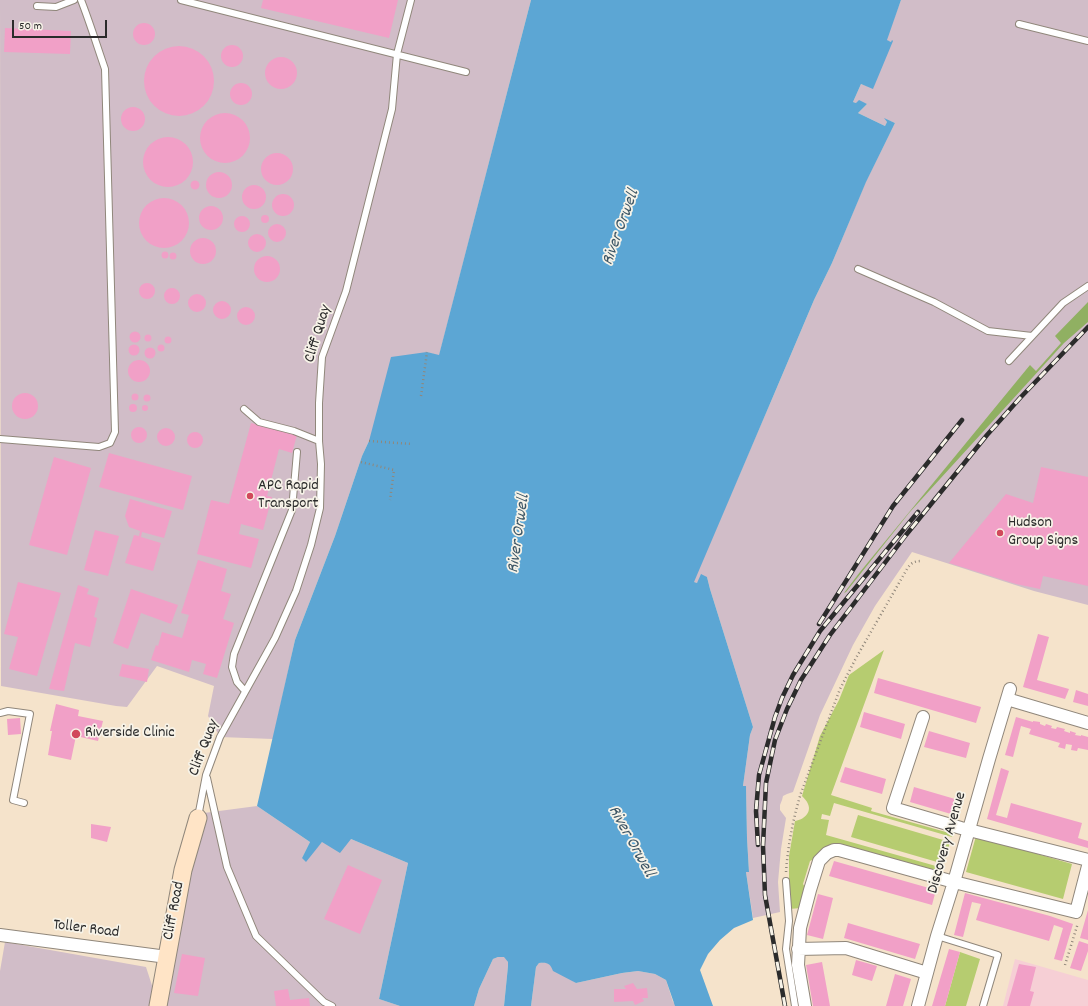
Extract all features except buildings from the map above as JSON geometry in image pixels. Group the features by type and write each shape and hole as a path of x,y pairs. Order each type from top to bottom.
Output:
{"main road":[{"name":"Cliff Road","path":"158,1006 183,870 198,818"}],"street":[{"name":"Discovery Avenue","path":"918,1006 937,936 970,830 989,759 1009,694 1088,723"},
{"path":"924,717 893,808 970,830 1088,860"},
{"path":"805,1006 798,965 800,928 819,861 827,853 834,850 839,850 954,882 1076,912 1085,891 1088,866"},
{"name":"Toller Road","path":"0,935 167,957"},
{"path":"798,949 846,948 927,972"}],"lane":[{"path":"37,6 56,7 74,0"},
{"path":"0,439 99,447 110,443 115,432 105,69 82,0"},
{"path":"181,0 466,72"},
{"name":"Cliff Quay","path":"198,818 206,775 220,738 275,638 296,591 311,544 320,508 321,464 319,441 319,403 322,358 346,292 392,109 397,54 410,0"},
{"path":"1019,24 1088,41"},
{"path":"858,269 934,302 988,331 1032,336"},
{"path":"1009,361 1063,303 1088,286"},
{"path":"244,410 259,422 294,431 319,441"},
{"path":"245,691 236,682 232,667 234,654 292,510 297,452"},
{"path":"0,713 8,711 30,714 13,800 24,803"},
{"path":"206,775 227,867 256,936 324,1004 332,1006"},
{"path":"786,881 789,921 786,949 796,1006"},
{"path":"937,936 998,955 983,1006"}],"path":[{"path":"421,396 427,352"},
{"path":"369,441 412,444"},
{"path":"361,462 394,470 390,500"},
{"path":"786,881 792,823 813,759 840,689 907,569 912,563 922,561"},
{"path":"1065,965 1079,920 1076,912"}],"shaded area":[{"path":"0,0 531,0 439,356 427,352 369,441 362,456 335,536 295,640 273,739 220,737 208,716 214,686 157,666 127,707 1,686"},
{"path":"901,0 1088,0 1088,605 1034,591 912,552 875,606 853,645 820,715 793,792 783,796 780,810 786,818 778,882 780,912 753,918 746,872 749,871 746,787 743,786 750,735 753,727 707,577 697,583 693,582 814,300 832,263 866,181 895,123 885,119 887,122 885,126 858,113 867,104 853,102 861,84 873,88 891,42 886,40"},
{"path":"257,806 310,842 302,858 322,842 351,839 408,863 379,999 400,1006 0,1006 0,971 5,942 146,967 158,1004 204,813"},
{"path":"505,957 508,962 504,1006 474,1006 479,989 493,959"},
{"path":"1015,959 1088,980 1088,1006 1003,1006"},
{"path":"546,962 576,983 638,971 655,974 666,980 673,1002 679,1006 531,1006 536,967 539,963"}],"green space":[{"path":"1088,302 1088,322 1064,343 909,513 844,593 860,572 1030,365 1036,371 1061,343 1055,336"},
{"path":"884,650 831,795 872,808 871,811 953,834 952,837 834,803 830,816 822,814 821,819 829,820 826,835 943,868 941,875 841,846 810,861 803,884 806,889 801,908 789,909 789,856 795,821 804,818 809,810 808,803 802,796 820,736 839,700 849,675"},
{"path":"858,815 950,842 944,864 851,837"},
{"path":"976,836 1072,864 1063,899 966,872"},
{"path":"960,952 980,959 966,1006 945,1006"}],"water":[{"name":"River Orwell","path":"531,0 901,0 887,40 891,42 892,40 893,41 873,89 861,84 853,102 856,103 859,100 867,104 858,113 885,126 887,122 884,118 895,123 866,182 832,263 814,300 694,582 697,583 701,574 707,577 753,727 750,735 743,786 746,786 749,872 746,872 753,920 734,928 720,940 708,954 700,970 713,1006 675,1006 666,980 655,974 638,971 576,983 553,971 551,966 548,964 539,963 536,967 531,1006 504,1006 508,962 504,957 493,959 479,989 474,1006 400,1006 379,999 408,863 351,839 340,853 322,842 306,862 302,858 310,842 257,806 295,640 335,536 362,456 369,441 391,357 427,352 439,355"}],"railway":[{"path":"785,1006 765,895 763,846 766,783 775,740 787,709 801,680 830,635 906,535 987,435 1088,327"},
{"path":"819,624 893,506 962,420"},
{"path":"758,845 756,811 759,775 775,717 793,675 820,631 918,512"}],"place":[{"name":"APC Rapid Transport","path":"250,496"},
{"name":"Hudson Group Signs","path":"1000,533"},
{"name":"Riverside Clinic","path":"76,734"}]}
